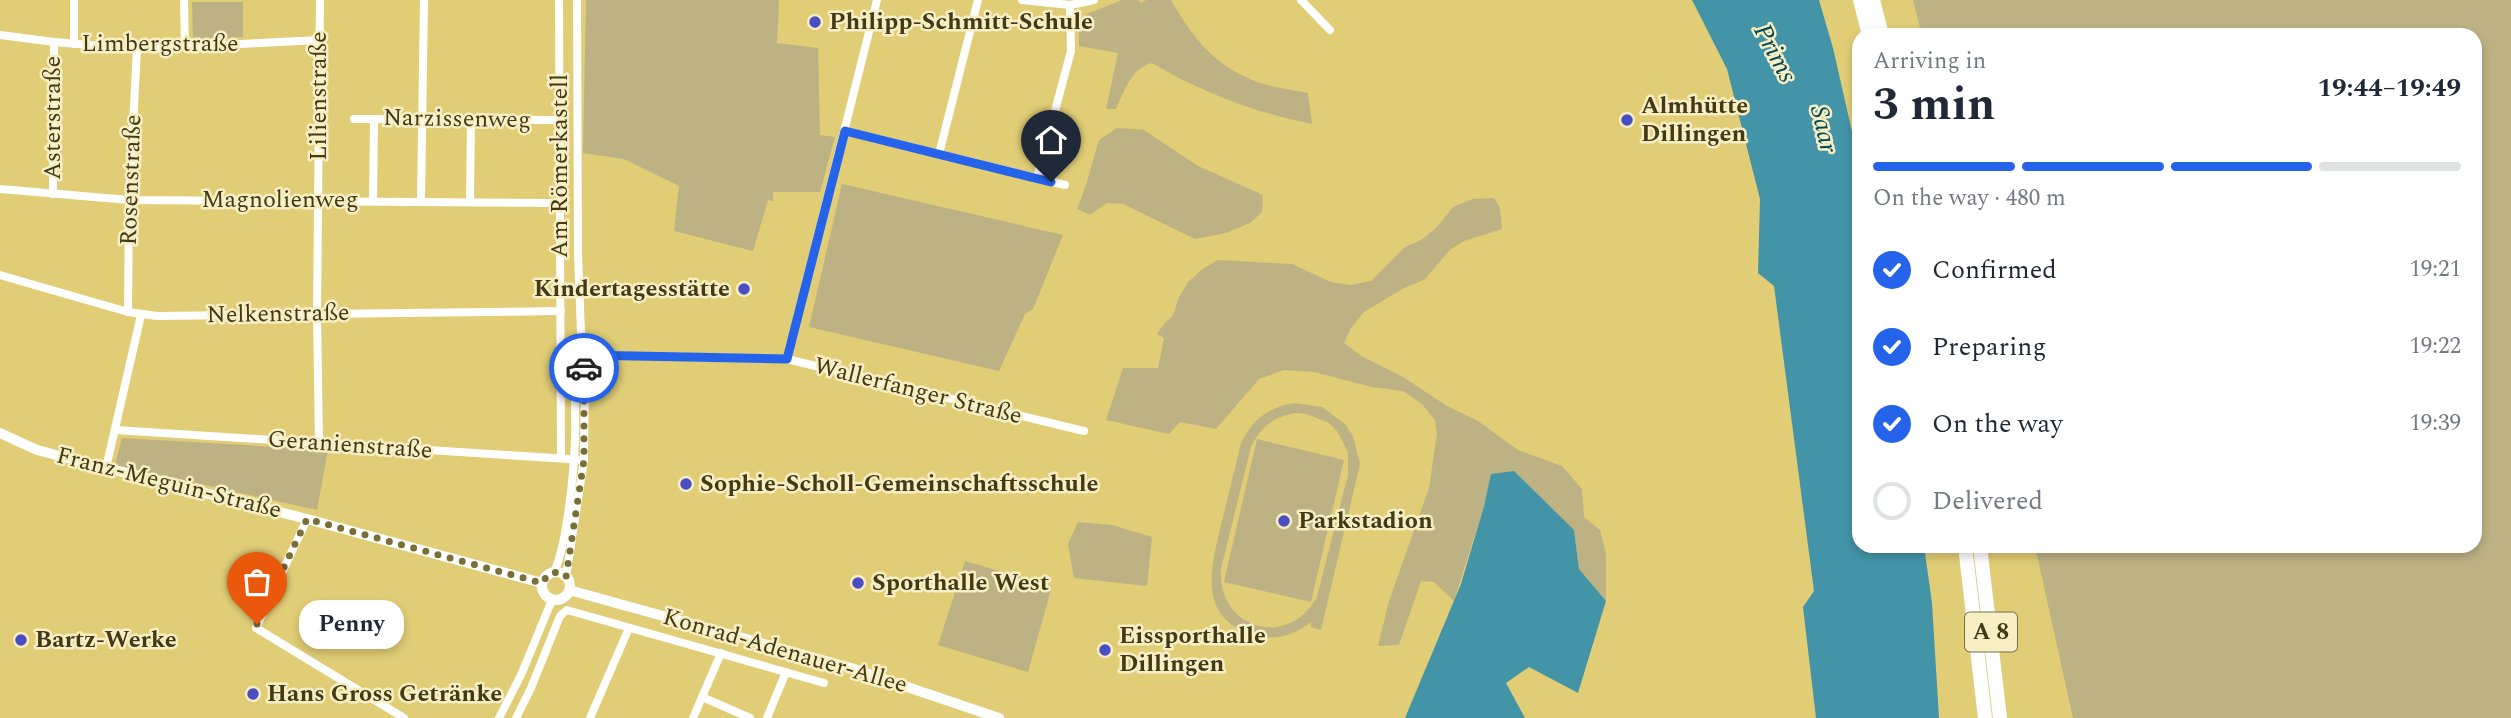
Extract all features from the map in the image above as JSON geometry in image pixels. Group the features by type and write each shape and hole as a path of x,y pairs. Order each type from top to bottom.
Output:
{"highway":[{"path":"1860,0 1867,28"},
{"path":"1873,0 1880,28"},
{"name":"A 8","path":"1966,553 1985,718"},
{"name":"A 8","path":"1981,553 2000,718"},
{"path":"1980,718 1982,685"}],"street":[{"name":"Asterstraße","path":"74,0 74,44"},
{"path":"184,0 186,47"},
{"name":"Lilienstraße","path":"319,443 317,314 320,0"},
{"path":"421,200 424,0"},
{"name":"Am Römerkastell","path":"559,0 561,458"},
{"path":"577,0 578,253 582,358 585,369 584,460 566,577 569,590 561,599 552,600 543,592 542,583 554,572 563,536 574,459 576,383 582,358"},
{"path":"787,359 877,0"},
{"path":"939,154 978,0"},
{"path":"1022,0 1070,5 1094,0"},
{"path":"1301,0 1330,30"},
{"path":"1037,178 1071,51 1070,5"},
{"name":"Limbergstraße","path":"0,35 137,49 320,40"},
{"name":"Asterstraße","path":"53,194 54,42"},
{"name":"Rosenstraße","path":"128,312 129,200 137,49"},
{"name":"Narzissenweg","path":"354,119 560,120"},
{"path":"373,200 374,119"},
{"path":"470,201 471,120"},
{"path":"845,131 1065,186"},
{"name":"Magnolienweg","path":"0,189 129,200 561,203"},
{"name":"Nelkenstraße","path":"0,275 141,315 561,311"},
{"path":"106,468 141,315"},
{"name":"Wallerfanger Straße","path":"582,358 787,359 1084,431"},
{"name":"Geranienstraße","path":"116,430 584,460"},
{"name":"Franz-Meguin-Straße","path":"0,433 37,450 542,583"},
{"path":"307,519 256,628 404,718"},
{"path":"554,572 566,577"},
{"name":"Konrad-Adenauer-Allee","path":"569,590 851,667 999,718"},
{"path":"499,718 521,675 552,600"},
{"path":"516,718 560,616 564,611 570,610 824,683"},
{"path":"590,718 629,628"},
{"path":"693,718 721,653"},
{"path":"767,718 786,672"},
{"path":"702,698 750,718"}],"shaded area":[{"path":"586,0 779,0 777,43 818,48 820,135 835,137 820,192 773,192 773,201 768,200 753,251 674,231 679,186 624,159 583,153"},
{"path":"1122,0 1138,0 1141,3 1146,0 1171,0 1186,25 1204,47 1224,65 1257,82 1308,93 1312,124 1229,100 1152,63 1133,75 1116,109 1106,109 1118,53 1079,46 1079,23 1087,14"},
{"path":"1913,0 2511,0 2511,718 2073,718 2037,553 2482,553 2482,28 1920,28"},
{"path":"192,2 243,2 243,37 193,40"},
{"path":"1117,128 1144,130 1198,166 1263,195 1262,212 1250,223 1226,233 1195,239 1123,204 1107,203 1090,215 1077,209 1099,140"},
{"path":"842,184 1063,235 1033,309 1025,314 999,371 809,327"},
{"path":"1494,198 1500,208 1502,229 1464,241 1450,250 1424,280 1404,288 1364,312 1351,328 1344,343 1447,406 1478,421 1518,450 1562,466 1582,489 1584,517 1600,530 1606,554 1606,601 1579,569 1574,530 1492,474 1454,601 1434,582 1421,581 1399,645 1378,646 1389,601 1429,488 1437,434 1435,420 1422,404 1403,391 1372,387 1314,372 1284,370 1259,379 1216,429 1180,422 1169,434 1106,420 1123,368 1158,368 1164,338 1157,334 1173,315 1188,282 1204,268 1218,260 1292,264 1331,282 1350,285 1371,281 1405,247 1421,240 1437,227 1453,207 1473,199"},
{"path":"1295,403 1322,407 1345,424 1353,436 1360,464 1321,630 1311,627 1311,622 1290,634 1258,636 1232,625 1221,613 1214,600 1212,568 1241,443 1251,427 1263,416 1277,408","holes":["1295,413 1307,414 1329,423 1337,431 1348,452 1348,475 1317,597 1304,613 1289,623 1273,627 1257,625 1242,618 1230,606 1223,590 1221,569 1251,447 1274,420"]},
{"path":"122,438 328,450 317,510 115,465"},
{"name":"Parkstadion","path":"1257,439 1344,460 1311,602 1224,582"},
{"path":"1078,522 1112,525 1152,537 1147,586 1074,578 1068,544"},
{"path":"965,561 1052,586 1028,672 938,645"}],"water":[{"path":"1692,0 1819,0 1852,132 1852,553 1925,553 1932,603 1939,718 1816,718 1803,607 1814,591 1774,286 1758,273 1760,199 1727,69"},
{"path":"1514,471 1574,530 1579,569 1606,601 1578,693 1529,667 1506,683 1525,718 1405,718 1461,584 1491,474"}],"way so far":[{"path":"257,624 307,519 542,583 550,573 559,573 566,577 584,460 584,368"}],"place":[{"name":"Philipp-Schmitt-Schule","path":"815,22"},
{"name":"Almhütte Dillingen","path":"1627,120"},
{"name":"Kindertagesstätte","path":"744,289"},
{"name":"Sophie-Scholl-Gemeinschaftsschule","path":"686,484"},
{"name":"Parkstadion","path":"1284,521"},
{"name":"Sporthalle West","path":"858,583"},
{"name":"Penny","path":"257,624"},
{"name":"Bartz-Werke","path":"21,640"},
{"name":"Eissporthalle Dillingen","path":"1105,650"},
{"name":"Hans Gross Getränke","path":"253,694"}],"route":[{"path":"584,368 582,355 787,359 845,131 1051,182"}],"water label":[{"name":"Prims","path":"1775,53"},
{"name":"Saar","path":"1824,129"}]}
